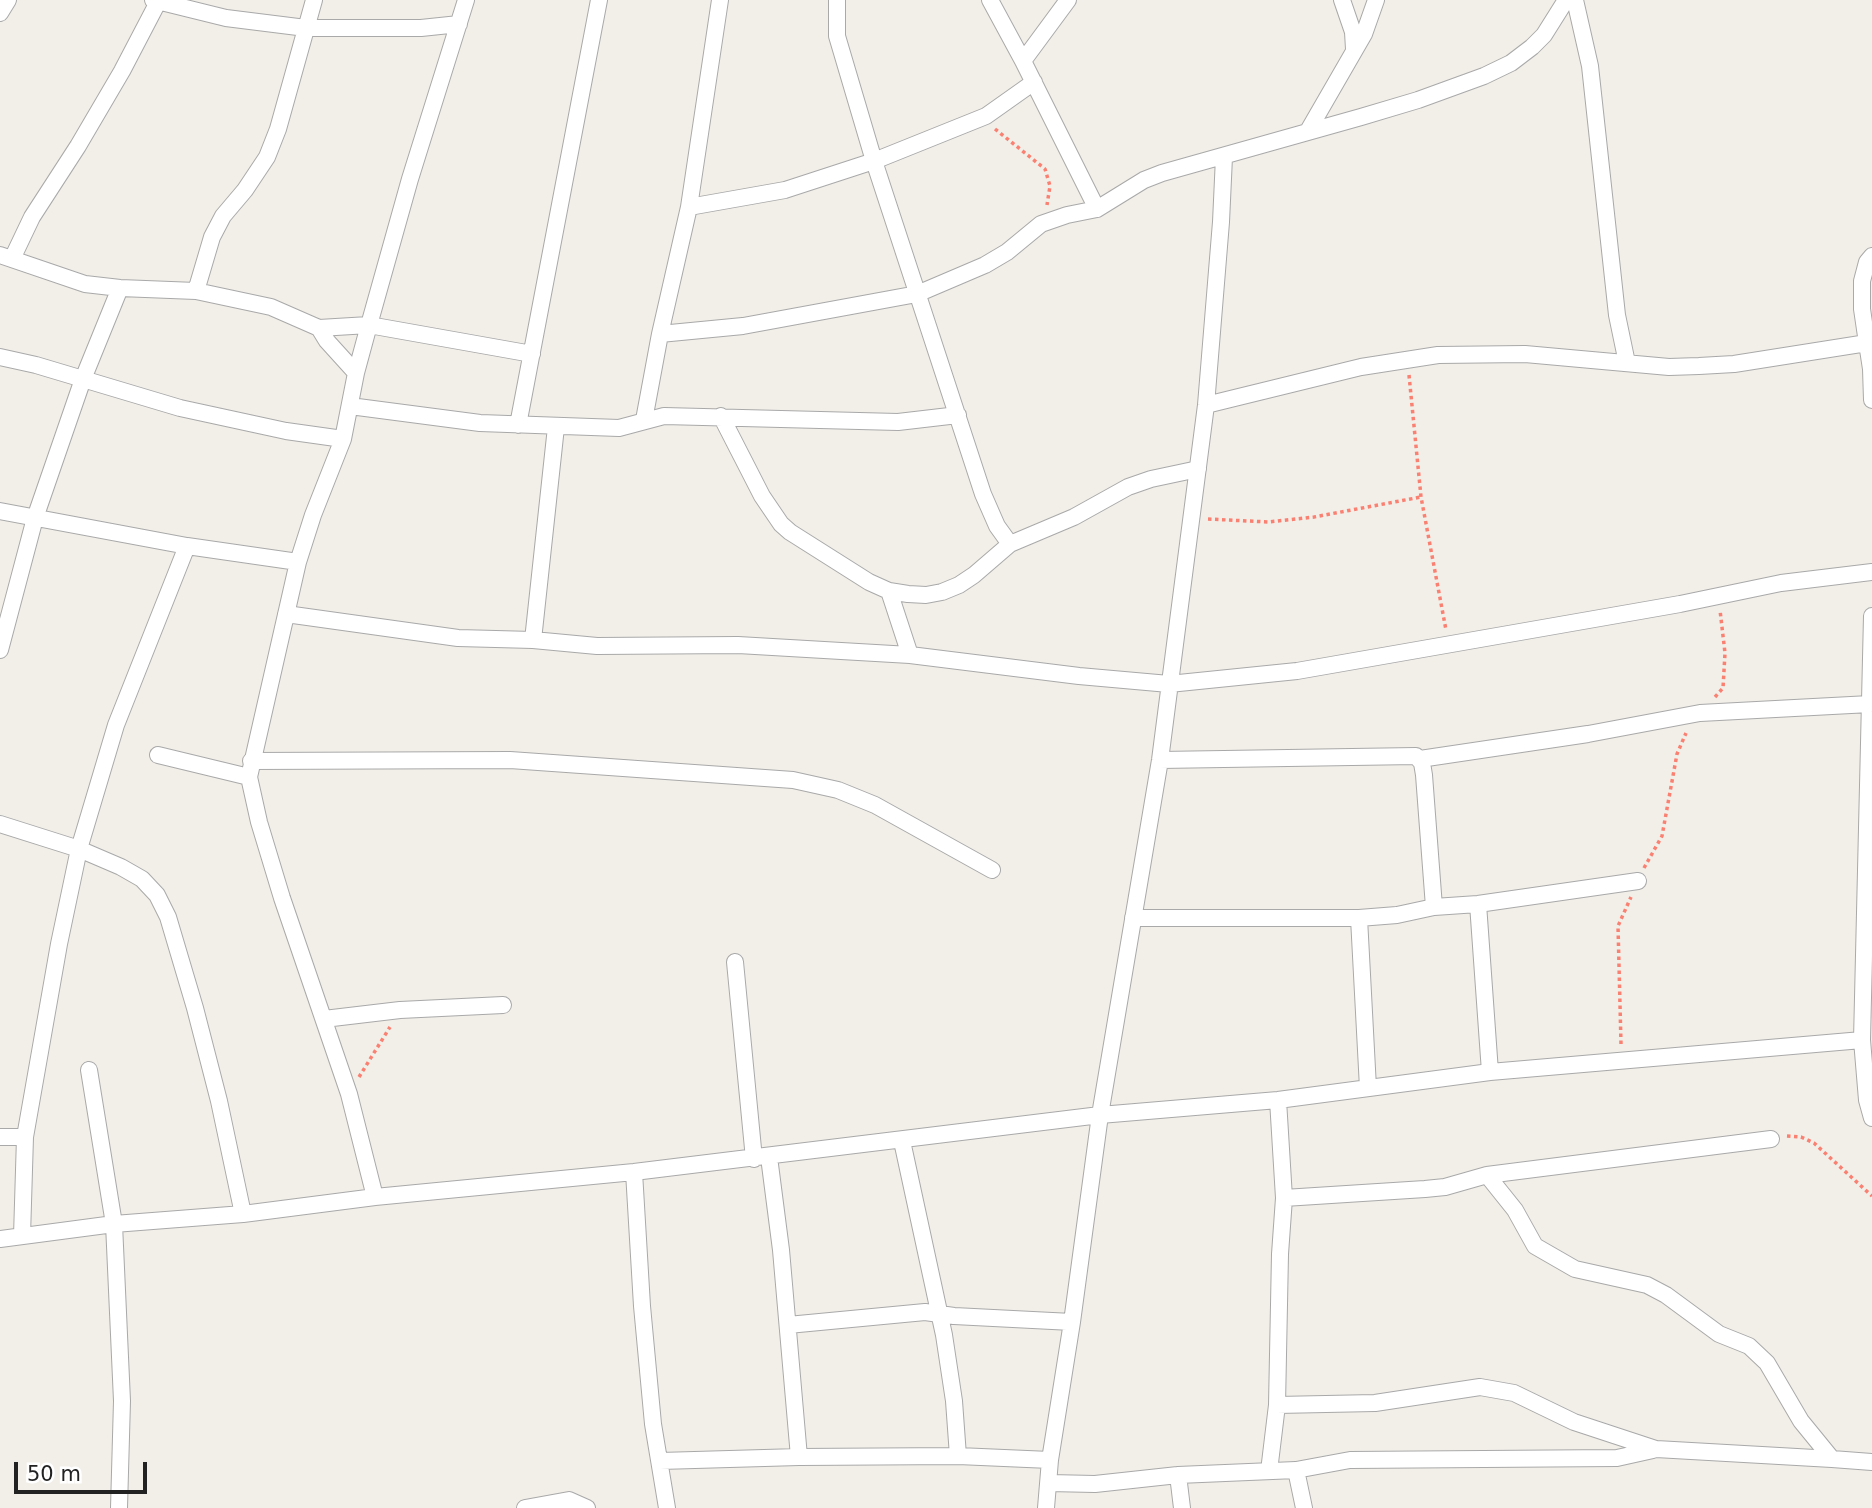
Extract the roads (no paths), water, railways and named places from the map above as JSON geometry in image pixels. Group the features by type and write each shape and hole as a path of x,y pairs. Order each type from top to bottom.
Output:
{"street":[{"path":"0,13 8,0"},
{"path":"196,290 212,237 223,216 267,157 278,129 314,0"},
{"path":"375,1198 349,1094 259,822 250,769 298,562 343,439 369,325 410,179 466,0"},
{"path":"518,425 599,0"},
{"path":"644,420 660,334 689,207 720,0"},
{"path":"837,0 838,36 874,161 983,494 1010,544"},
{"path":"990,0 1097,209"},
{"path":"1023,61 1068,0"},
{"path":"1342,0 1353,32 1354,49"},
{"path":"1308,131 1369,24 1376,0"},
{"path":"660,334 756,324 917,294 1007,252 1041,224 1097,209 1144,180 1162,173 1418,100 1484,76 1511,62 1544,35 1566,0"},
{"path":"1574,0 1590,66 1617,314 1626,363"},
{"path":"459,24 382,29 306,28 226,18 155,1 122,71 79,146 6,257 85,284 120,288 196,290 271,307 319,328 369,325 532,354"},
{"path":"689,207 785,190 874,161 986,116 1034,82"},
{"path":"1046,1508 1050,1460 1100,1115 1160,760 1206,405 1222,222 1224,157"},
{"path":"1872,256 1867,261 1862,281 1862,309 1871,369 1872,400"},
{"path":"0,650 35,518 83,379 120,288"},
{"path":"319,328 356,373"},
{"path":"1206,405 1361,366 1454,354 1525,354 1669,367 1715,366 1867,343"},
{"path":"0,358 36,365 206,414 286,431 343,439"},
{"path":"351,406 440,419 556,427 619,428 664,416 898,422 958,415"},
{"path":"720,416 762,496 780,524 869,582 890,591 926,595 942,592 974,575 1010,544 1074,517 1128,487 1198,469"},
{"path":"533,640 556,427"},
{"path":"0,511 187,546 298,562"},
{"path":"22,1236 25,1137 59,944 79,849 116,725 187,546"},
{"path":"286,614 458,638 533,640 597,646 667,643 738,645 910,655 1169,684 1297,671 1781,583 1872,572"},
{"path":"890,591 910,655"},
{"path":"1872,616 1870,790 1862,1040 1867,1100 1872,1118"},
{"path":"1160,760 1412,755 1420,759 1588,734 1700,713 1870,704"},
{"path":"158,755 250,769 510,760 793,780 838,790 875,805 992,870"},
{"path":"1420,759 1424,775 1434,907"},
{"path":"0,824 79,849 121,867 142,879 157,895 168,917 216,1088 243,1214"},
{"path":"1133,918 1359,918 1638,881"},
{"path":"1478,904 1490,1072"},
{"path":"1359,918 1368,1088"},
{"path":"735,962 788,1325 799,1457"},
{"path":"324,1019 400,1010 503,1005"},
{"path":"0,1239 114,1224 243,1214 762,1158 1100,1115 1278,1100 1490,1072 1862,1040"},
{"path":"89,1070 114,1224 122,1401 119,1508"},
{"path":"1269,1471 1277,1405 1280,1254 1284,1198 1278,1100"},
{"path":"0,1137 25,1137"},
{"path":"1284,1198 1445,1187 1487,1175 1771,1139"},
{"path":"902,1141 940,1314 954,1401 958,1457"},
{"path":"634,1172 653,1424 667,1508"},
{"path":"1487,1175 1515,1210 1535,1246 1554,1259 1575,1269 1647,1285 1666,1295 1719,1334 1749,1346 1767,1363 1801,1421 1832,1459"},
{"path":"788,1325 916,1312 1072,1322"},
{"path":"1277,1405 1375,1404 1480,1387 1514,1393 1574,1422 1656,1449 1872,1462"},
{"path":"1049,1483 1094,1484 1178,1475 1296,1470 1350,1460 1617,1458 1656,1449"},
{"path":"660,1461 799,1457 1050,1460"},
{"path":"1296,1470 1304,1508"},
{"path":"1178,1475 1182,1508"},
{"path":"524,1508 569,1500 587,1508"}]}
